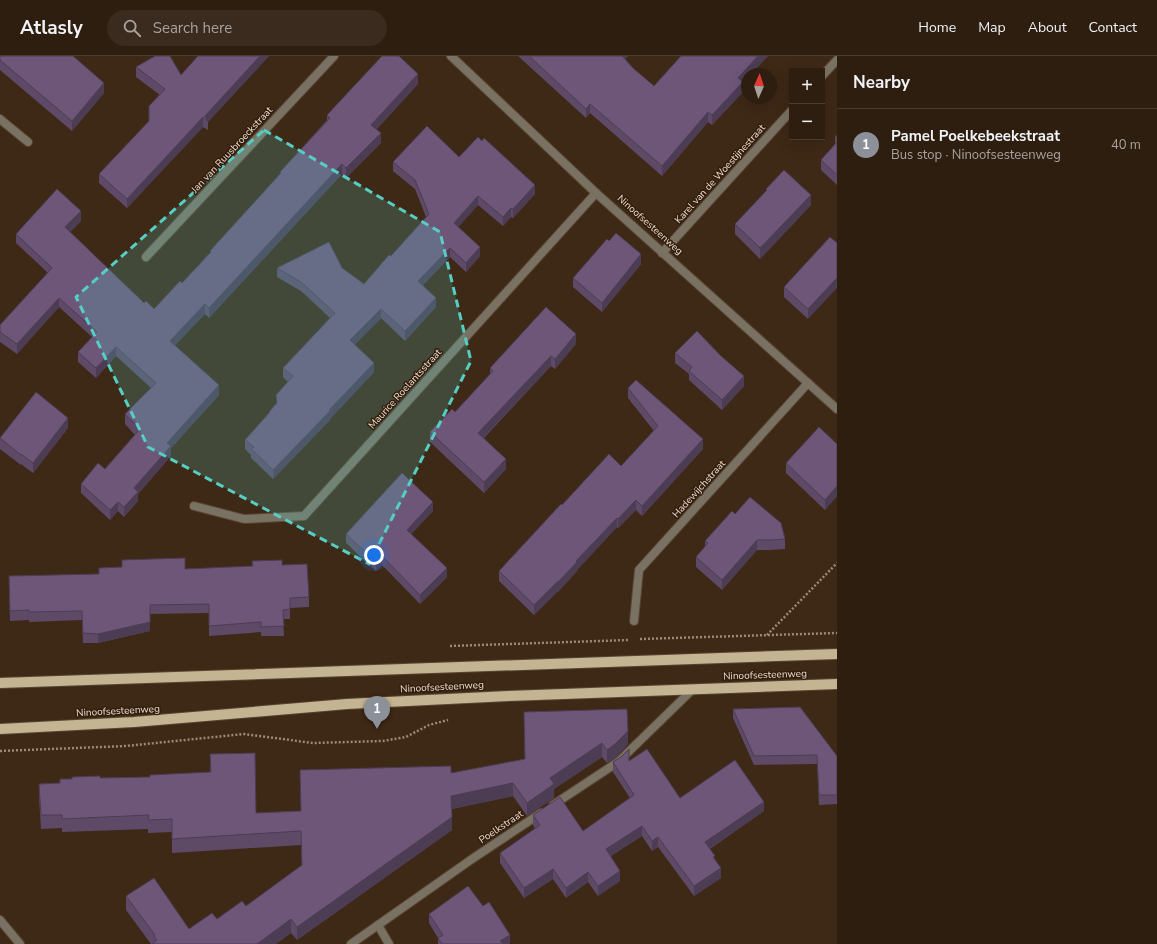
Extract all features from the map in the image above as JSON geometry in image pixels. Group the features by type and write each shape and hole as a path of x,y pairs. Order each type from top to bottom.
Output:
{"main road":[{"name":"Ninoofsesteenweg","path":"0,683 837,654"},
{"name":"Ninoofsesteenweg","path":"0,729 134,722 347,704 508,696 837,684"}],"street":[{"name":"Jan van Ruusbroeckstraat","path":"146,257 334,56"},
{"name":"Ninoofsesteenweg","path":"451,56 596,193 837,409"},
{"path":"825,73 837,60"},
{"name":"Karel van de Woestijnestraat","path":"662,252 789,113"},
{"path":"0,119 28,142"},
{"name":"Maurice Roelantsstraat","path":"194,506 244,519 304,516 596,193"},
{"name":"Hadewijchstraat","path":"634,621 639,570 808,383"},
{"name":"Poelkstraat","path":"351,944 472,858 618,762 693,689"},
{"path":"0,920 20,944"},
{"path":"378,925 389,944"}],"path":[{"path":"767,635 837,563"},
{"path":"0,751 126,746 244,734 313,743 383,740 406,737 430,725 453,719"}],"highlighted area":[{"path":"264,130 440,232 471,361 369,564 148,447 76,297"}],"building":[{"path":"0,56 73,56 104,83 72,121 0,60"},
{"path":"155,56 170,56 181,75 198,56 260,56 205,116 208,121 203,117 127,199 99,174 149,121 149,106 165,89 136,67"},
{"path":"382,56 399,56 418,74 371,125 381,133 346,168 342,164 209,308 205,304 170,341 219,385 167,443 171,446 134,488 138,492 124,507 118,502 110,510 81,484 98,463 105,469 140,429 125,414 156,383 116,347 96,368 78,352 97,332 59,298 17,344 0,332 0,325 52,268 16,234 57,189 81,211 65,227 144,303 146,301 154,309 180,281 182,283 211,252 210,251 281,173 280,172 330,118 327,115"},
{"path":"529,56 622,56 634,69 654,86 681,56 758,56 747,68 741,68 741,75 738,78 741,80 741,84 712,115 708,112 662,166 590,104 586,109"},
{"path":"427,126 459,157 478,137 482,141 484,138 535,185 513,209 511,208 503,217 478,196 454,223 480,247 466,263 450,248 418,281 436,298 405,331 381,309 350,340 374,363 273,470 251,449 254,447 245,440 277,403 276,395 293,376 283,368 335,313 301,282 277,268 329,242 342,268 364,284 389,255 391,256 429,214 415,180 393,162"},
{"path":"837,142 837,175 821,160"},
{"path":"784,170 811,195 760,248 735,224"},
{"path":"616,233 641,254 602,303 573,278 607,239 609,241"},
{"path":"830,237 837,243 837,278 808,309 784,287"},
{"path":"546,307 576,334 555,359 551,356 478,433 506,459 484,482 430,432 452,409 455,412 493,371 490,368"},
{"path":"697,331 721,356 744,376 722,400 689,371 692,367 675,353"},
{"path":"636,380 703,439 642,506 636,500 534,605 499,571 609,454 621,466 658,426 628,388"},
{"path":"36,392 68,418 33,463 0,438"},
{"path":"819,427 837,444 837,486 825,500 786,463"},
{"path":"402,473 433,502 407,530 447,568 420,595 382,556 376,562 346,534"},
{"path":"750,497 781,523 785,539 757,540 722,580 696,557 708,543 705,541 732,511 735,514"},
{"path":"185,558 185,569 253,566 252,561 282,560 282,565 307,564 309,597 290,598 290,609 283,610 284,626 261,627 261,622 209,626 209,604 150,605 150,622 98,634 83,633 82,611 10,611 9,576 99,574 99,568 122,567 122,560"},
{"path":"800,707 837,756 837,795 819,795 817,755 754,756 733,709"},
{"path":"627,709 628,731 615,744 607,750 602,743 550,778 554,784 527,803 513,783 451,796 452,817 297,927 291,919 257,944 152,944 157,940 154,936 155,935 126,896 154,878 189,929 212,913 217,919 242,901 246,906 302,865 301,831 172,839 172,819 148,820 149,815 62,819 62,815 41,815 39,784 60,783 60,779 72,779 72,777 150,777 150,775 211,772 210,754 255,753 256,813 301,811 300,770 451,766 451,773 525,759 524,712"},
{"path":"629,749 629,761 647,749 680,798 735,760 764,802 705,842 721,868 694,886 658,837 652,841 642,826 606,849 620,871 598,886 588,872 566,888 553,869 524,888 500,853 540,825 533,815 560,797 583,831 634,795 613,762"},
{"path":"468,886 483,906 489,902 510,935 500,941 503,944 442,944 438,938 443,935 429,914"}],"place":[{"name":"Pamel Poelkebeekstraat","path":"377,729"}]}
